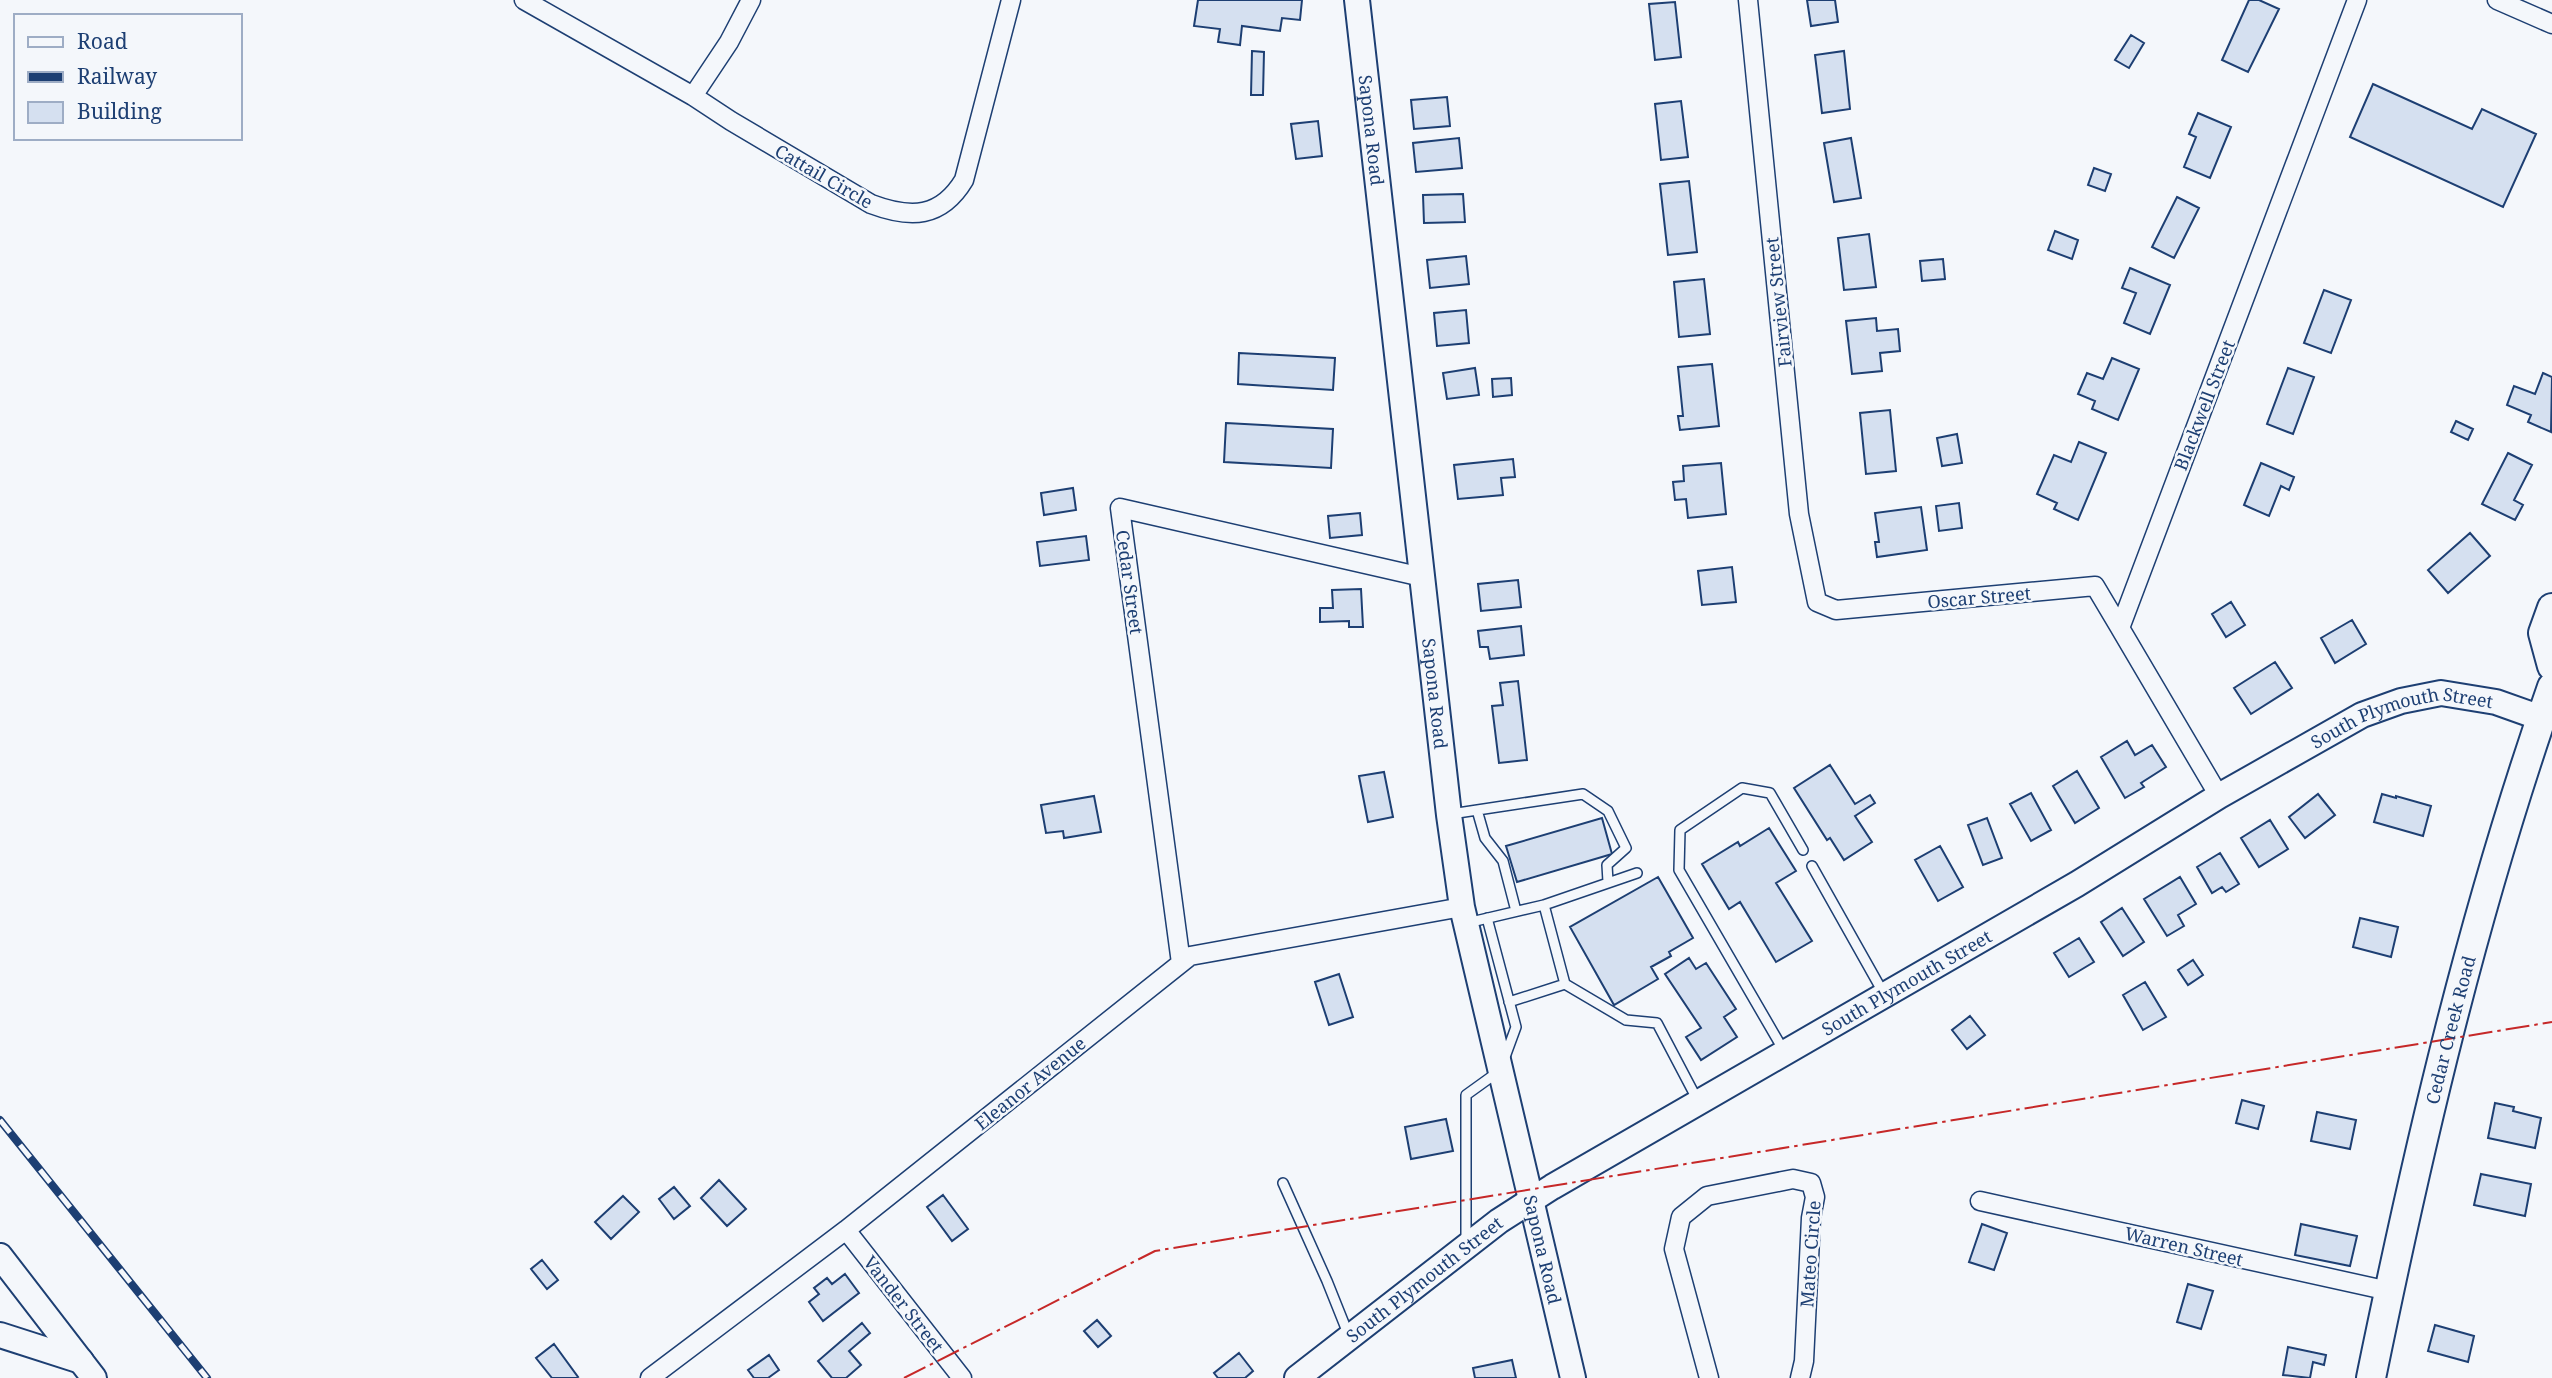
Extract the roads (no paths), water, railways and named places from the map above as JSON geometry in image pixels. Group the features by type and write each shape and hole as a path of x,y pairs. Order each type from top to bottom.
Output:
{"main road":[{"path":"2552,608 2543,633 2552,666"},
{"name":"Cedar Creek Road","path":"2371,1378 2449,1030 2479,916 2547,720 2552,687"}],"street":[{"name":"Cattail Circle","path":"524,0 693,96 871,204 908,214 926,212 943,205 956,194 964,180 1011,0"},
{"path":"693,96 729,42 751,0"},
{"name":"Sapona Road","path":"1357,0 1449,815 1471,916 1499,1071 1573,1378"},
{"name":"Fairview Street","path":"1748,0 1799,514 1817,602"},
{"name":"Blackwell Street","path":"2120,628 2357,0"},
{"path":"2497,0 2552,24"},
{"name":"Cedar Street","path":"1181,962 1120,508 1422,577"},
{"name":"Oscar Street","path":"1817,602 1836,610 2095,586 2120,628"},
{"path":"2120,628 2219,796"},
{"name":"South Plymouth Street","path":"1297,1378 1531,1200 2077,884 2219,796 2362,715 2402,701 2441,693 2496,702 2547,720"},
{"name":"Eleanor Avenue","path":"650,1378 846,1230 1190,956 1471,916"},
{"name":"Mateo Circle","path":"1709,1378 1674,1249 1681,1217 1707,1196 1793,1179 1811,1183 1815,1198 1811,1218 1804,1362 1800,1378"},
{"name":"Warren Street","path":"1980,1201 2389,1291"},
{"name":"Vander Street","path":"846,1230 962,1378"},
{"path":"0,1256 88,1370"},
{"path":"0,1335 88,1370"}],"lane":[{"path":"1785,1052 1679,870 1680,830 1742,788 1770,793 1803,849"},
{"path":"1449,815 1584,794 1608,811 1626,848 1607,865 1608,882"},
{"path":"1477,810 1485,838 1503,861 1516,911"},
{"path":"1812,866 1885,995"},
{"path":"1466,1247 1466,1095 1499,1071 1516,1027 1509,1002 1471,916 1544,905 1637,873"},
{"path":"1544,905 1565,984 1626,1020 1657,1023 1699,1102"},
{"path":"1509,1002 1565,984"},
{"path":"1283,1183 1349,1337"}],"railway":[{"path":"0,1120 207,1378"}]}
